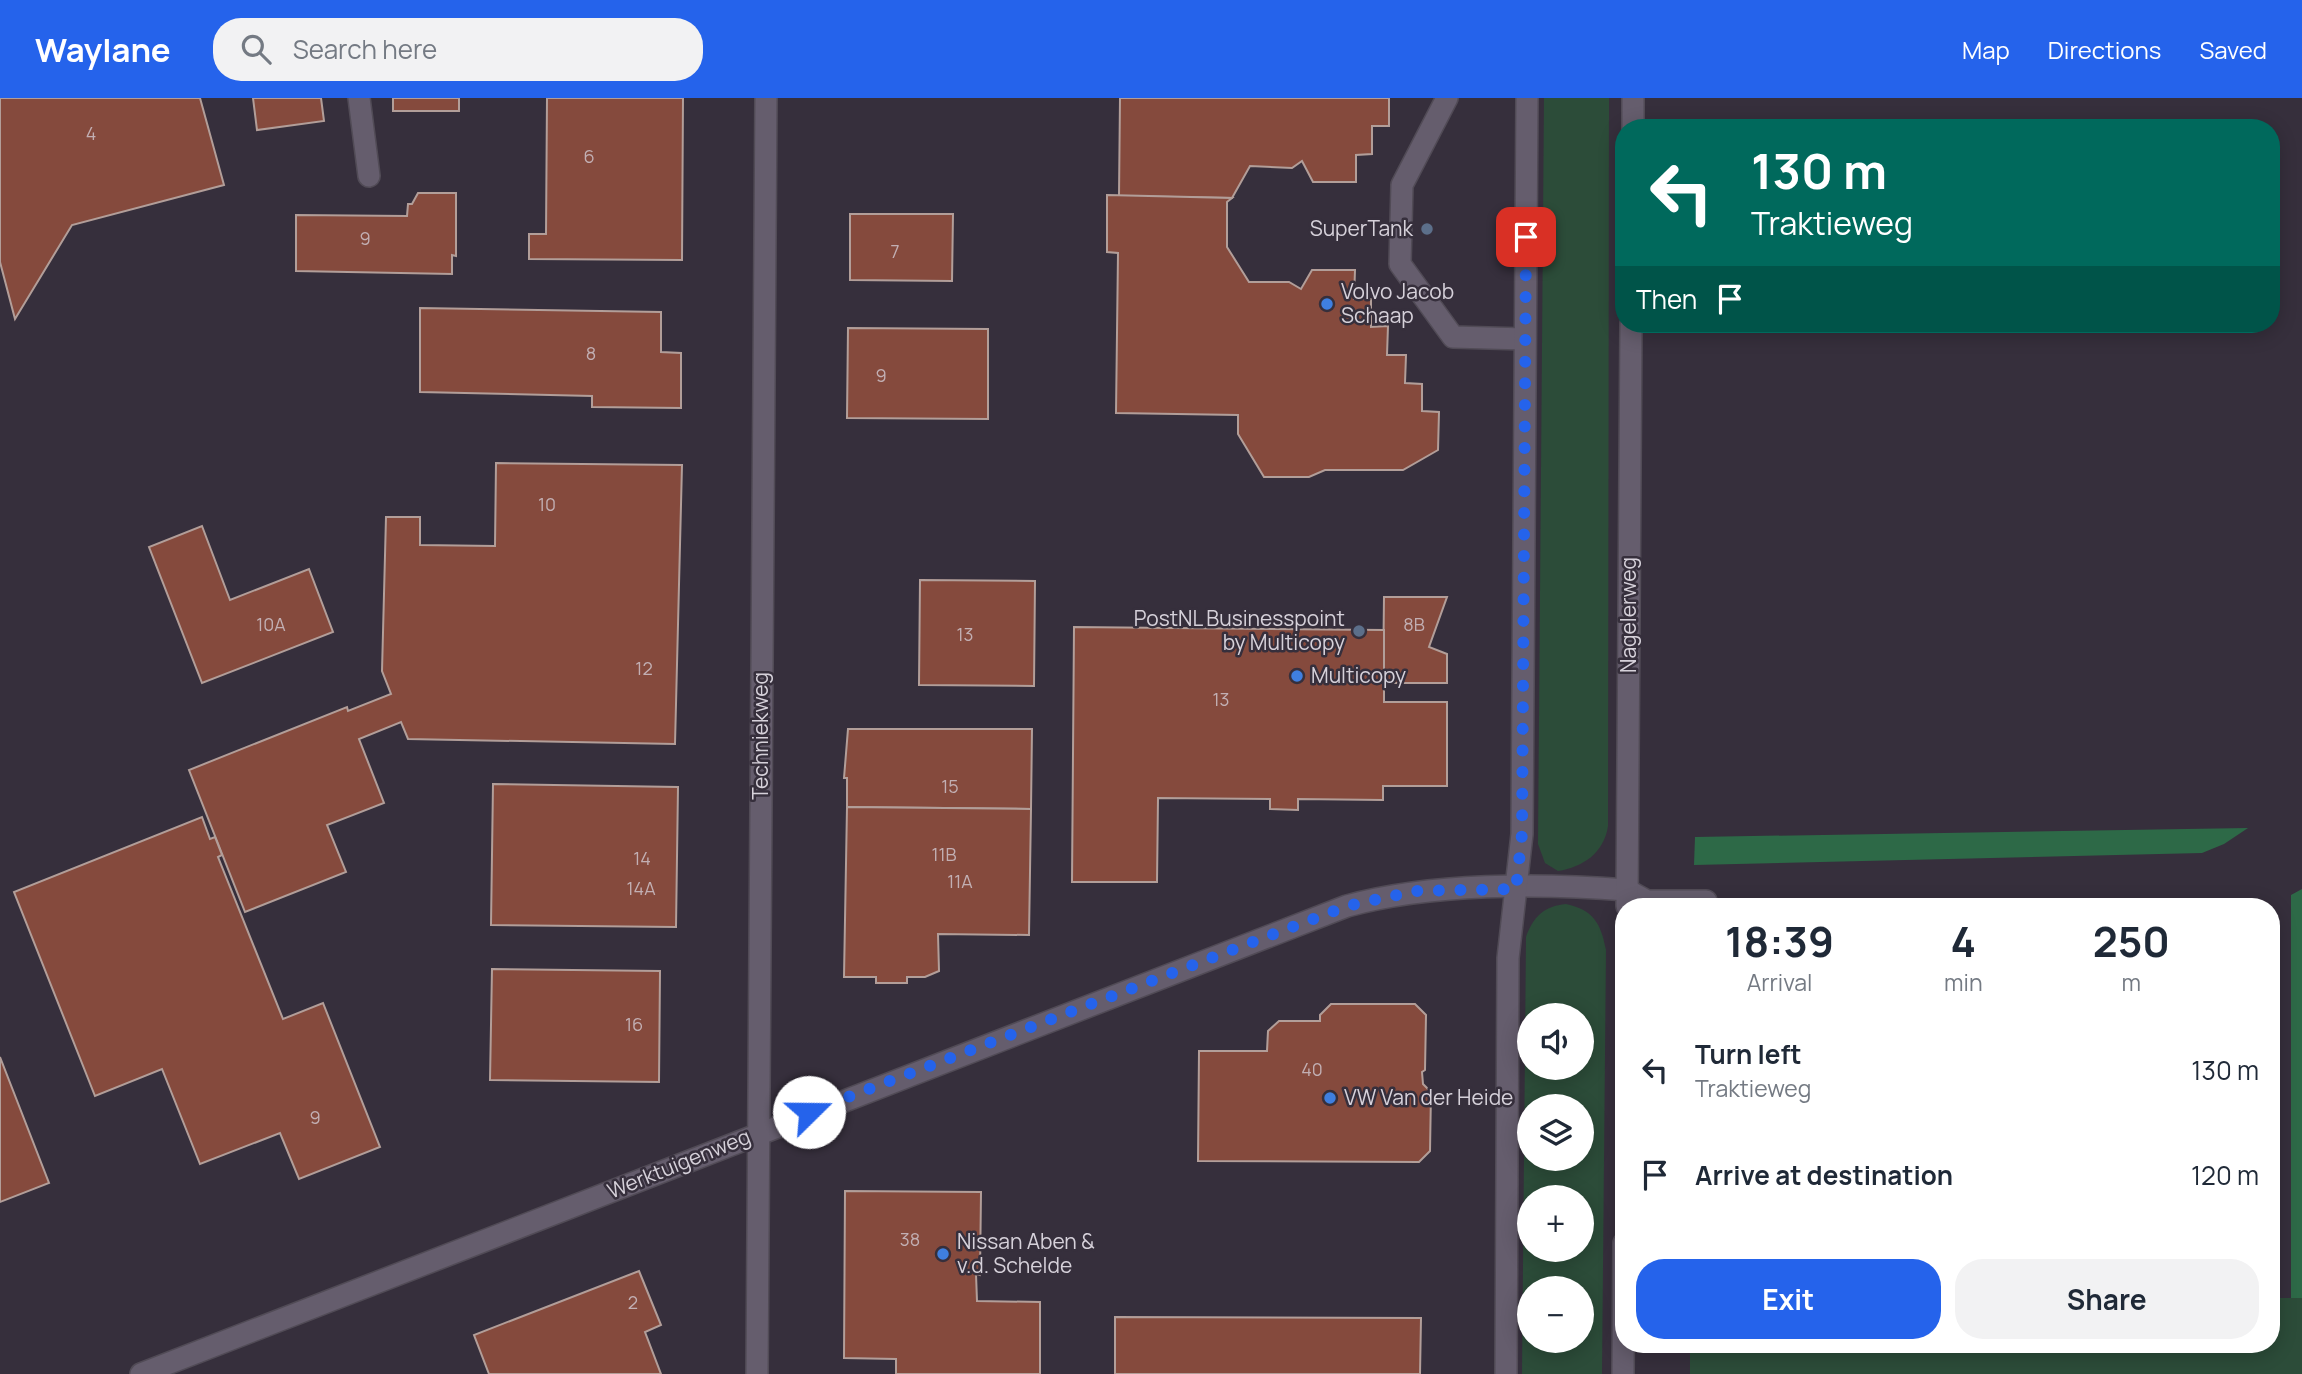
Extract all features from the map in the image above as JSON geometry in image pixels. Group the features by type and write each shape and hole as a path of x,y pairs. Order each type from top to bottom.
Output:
{"street":[{"path":"359,98 369,176"},
{"name":"Techniekweg","path":"757,1374 766,98"},
{"path":"1447,98 1402,185 1400,264 1453,337 1525,339"},
{"path":"1506,1374 1508,958 1522,825 1527,98"},
{"path":"1633,98 1633,119"},
{"name":"Nagelerweg","path":"1627,898 1631,333"},
{"name":"Werktuigenweg","path":"141,1374 1347,906 1415,891 1516,889 1616,898"},
{"path":"1623,1353 1623,1374"}],"green space":[{"path":"1544,98 1609,98 1608,826 1602,844 1591,857 1576,866 1558,871 1545,863 1538,844"},
{"path":"2248,828 2224,844 2202,853 1694,865 1695,837"},
{"path":"2302,889 2302,1298 2291,1298 2291,895"},
{"path":"1566,904 1590,914 1599,926 1606,950 1602,1374 1522,1374 1522,1353 1594,1353 1594,1276 1523,1276 1523,1262 1594,1262 1594,1185 1524,1185 1524,1171 1594,1171 1594,1094 1525,1094 1525,1080 1594,1080 1594,1003 1525,1003 1526,937 1540,914 1551,907"},
{"path":"2280,1298 2302,1298 2302,1374 1690,1374 1690,1353 2280,1353"}],"building":[{"path":"0,98 200,98 224,185 72,225 15,319 0,262"},
{"path":"253,98 321,98 324,121 257,130"},
{"path":"393,98 459,98 459,111 393,111"},
{"path":"547,98 683,98 682,260 529,259 529,234 546,234"},
{"path":"1120,98 1389,98 1389,126 1372,126 1372,154 1356,155 1356,182 1313,182 1302,161 1292,168 1250,166 1232,198 1119,196"},
{"path":"418,193 456,193 456,256 452,255 452,274 296,271 296,215 407,216 408,204 412,204"},
{"path":"1107,195 1232,198 1227,202 1227,247 1249,282 1289,282 1301,289 1312,270 1355,270 1354,299 1371,299 1371,327 1388,326 1387,355 1406,355 1405,383 1422,384 1422,411 1439,412 1438,450 1403,470 1325,470 1309,477 1264,477 1238,434 1238,415 1116,413 1118,253 1107,252"},
{"path":"850,214 953,214 952,281 850,280"},
{"path":"420,308 661,312 661,352 681,353 681,408 592,407 592,396 420,392"},
{"path":"848,328 988,329 988,419 847,418"},
{"path":"496,463 682,465 675,744 408,739 401,722 359,739 384,803 327,825 346,872 245,912 189,770 347,707 348,711 391,694 382,671 386,517 420,517 420,545 495,546"},
{"path":"202,526 230,600 309,569 333,632 202,683 149,547"},
{"path":"920,580 1035,581 1034,686 919,685"},
{"path":"1384,597 1447,597 1429,647 1447,654 1447,683 1383,683"},
{"path":"1074,627 1384,630 1384,702 1447,702 1447,786 1383,786 1383,800 1298,799 1298,810 1270,809 1270,799 1158,798 1157,882 1072,882"},
{"path":"848,729 1032,729 1031,809 847,807 847,778 844,778"},
{"path":"493,784 678,787 676,927 491,925"},
{"path":"847,807 1031,809 1029,935 938,934 939,971 925,977 907,977 907,983 876,983 876,977 844,977"},
{"path":"202,817 210,839 215,837 222,855 218,857 283,1019 323,1003 380,1147 299,1179 280,1133 200,1164 162,1069 95,1096 14,892"},
{"path":"492,969 660,971 659,1082 490,1080"},
{"path":"1331,1004 1415,1004 1426,1015 1425,1070 1422,1072 1423,1084 1431,1092 1430,1151 1419,1162 1198,1161 1199,1051 1267,1051 1268,1031 1279,1021 1320,1021 1320,1015"},
{"path":"0,1057 49,1183 0,1202"},
{"path":"845,1191 981,1192 977,1301 1040,1302 1040,1374 896,1374 896,1359 844,1358"},
{"path":"639,1271 661,1325 645,1332 661,1374 489,1374 474,1335"},
{"path":"1115,1317 1421,1318 1420,1374 1115,1374"}],"place":[{"name":"SuperTank","path":"1427,229"},
{"name":"Volvo Jacob Schaap","path":"1327,304"},
{"name":"PostNL Businesspoint by Multicopy","path":"1359,631"},
{"name":"Multicopy","path":"1297,676"},
{"name":"VW Van der Heide","path":"1330,1098"},
{"name":"Nissan Aben & v.d. Schelde","path":"943,1254"}],"route":[{"path":"809,1112 1347,906 1415,891 1516,889 1522,834 1526,237"}]}
